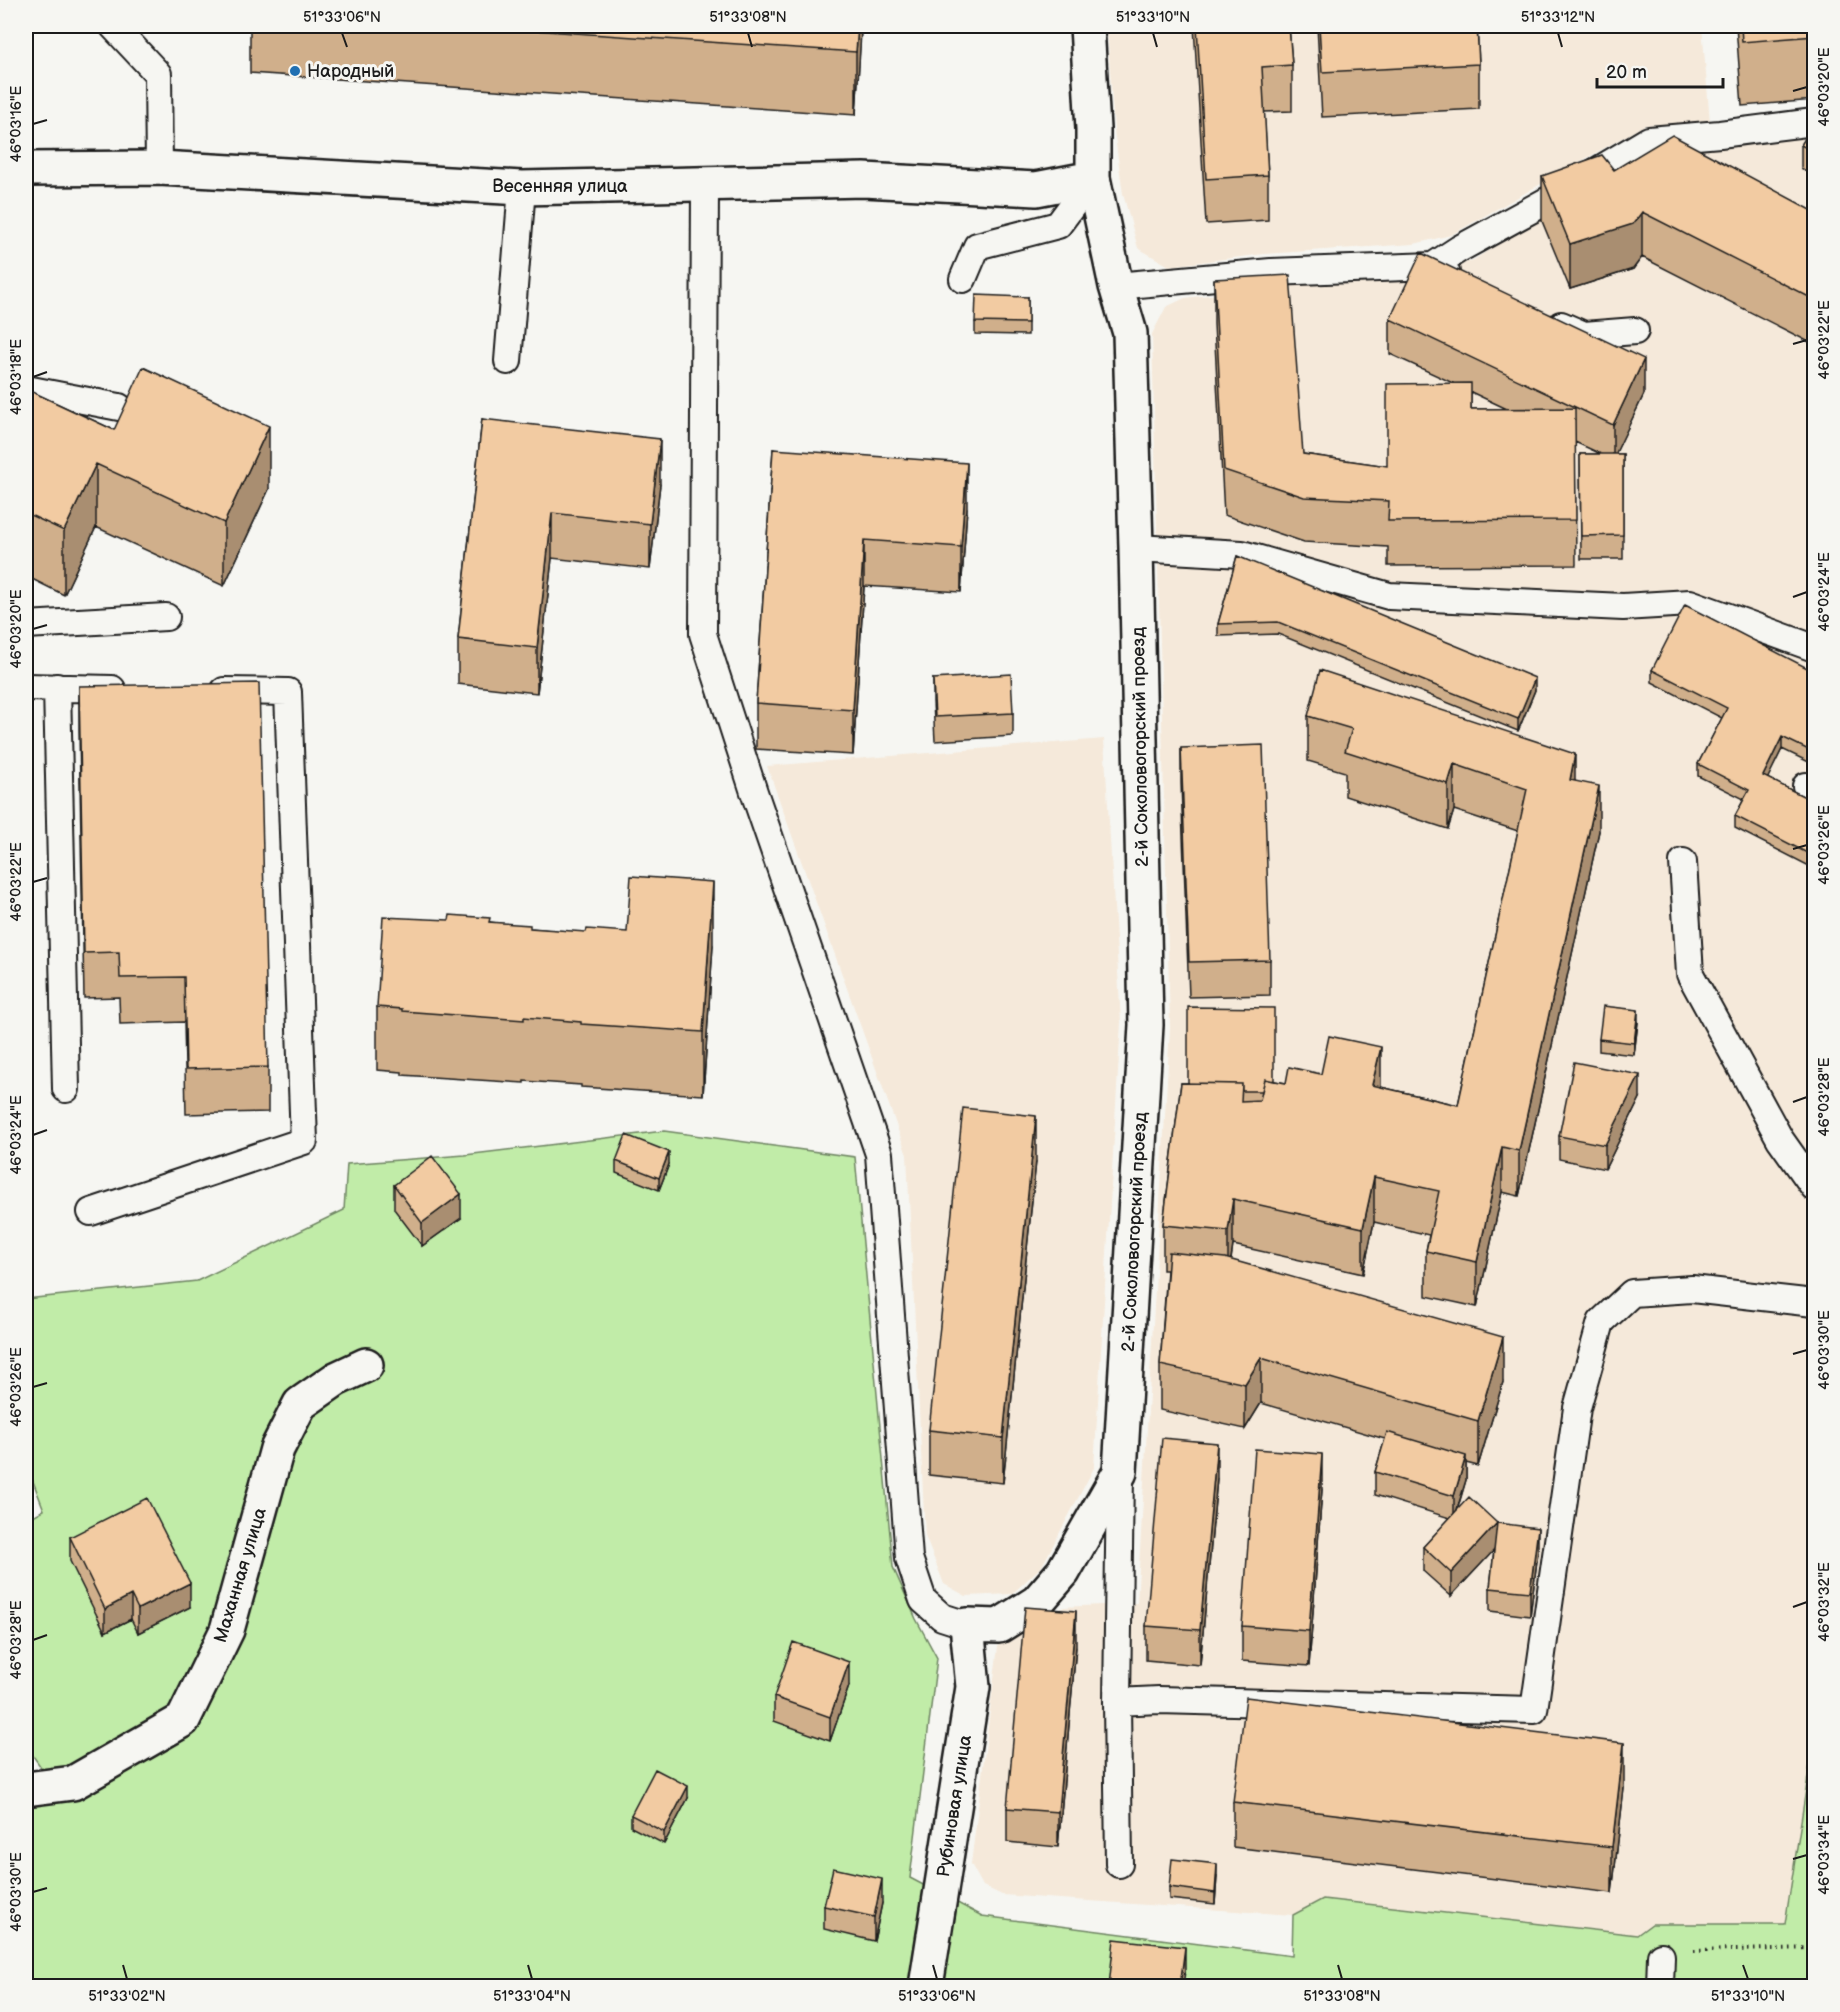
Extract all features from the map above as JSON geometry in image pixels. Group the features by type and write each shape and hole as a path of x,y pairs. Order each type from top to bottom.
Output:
{"street":[{"name":"2-й Соколовогорский проезд","path":"1087,26 1093,129 1093,178 1116,286 1130,333 1136,548 1146,1025 1120,1472"},
{"name":"Весенняя улица","path":"26,169 159,168 522,188 864,180 1036,189 1093,178"},
{"name":"Маханная улица","path":"27,1787 74,1783 183,1720 227,1630 277,1449 300,1404 336,1379 366,1365"},
{"path":"967,1625 999,1626 1037,1602 1063,1572 1120,1472"},
{"name":"Рубиновая улица","path":"926,1986 973,1687 967,1625"}],"lane":[{"path":"113,26 158,74 159,168"},
{"path":"1433,266 1648,140 1815,122"},
{"path":"963,279 977,246 1058,225 1093,178"},
{"path":"705,185 703,633 754,792 879,1154 909,1558 923,1600 942,1617 967,1625"},
{"path":"508,361 522,188"},
{"path":"1116,286 1271,272 1433,266 1466,281"},
{"path":"1541,315 1584,335 1635,331"},
{"path":"26,389 119,407"},
{"path":"1136,548 1242,555 1389,596 1623,607 1690,603 1815,648"},
{"path":"26,625 166,617"},
{"path":"26,687 138,689"},
{"path":"57,687 66,1089"},
{"path":"91,1212 304,1141 288,692 196,690"},
{"path":"1683,862 1690,974 1780,1139 1815,1187"},
{"path":"1117,1702 1159,1700 1534,1710 1577,1408 1601,1322 1632,1293 1692,1290 1815,1304"},
{"path":"1119,1864 1117,1702 1120,1472"},
{"path":"1660,1986 1661,1956"}],"path":[{"path":"1661,1956 1697,1950 1815,1948"}],"shaded area":[{"path":"1107,26 1702,26 1710,122 1645,125 1451,235 1414,244 1264,254 1169,266 1138,248 1123,194 1114,130"},
{"path":"1814,132 1814,1738 1786,1924 1652,1924 1637,1935 1323,1899 1293,1915 1002,1895 983,1886 971,1864 998,1646 1021,1630 1064,1607 1137,1603 1170,1028 1152,334 1166,307 1185,298 1274,287 1413,275 1472,261 1552,209 1658,154"},
{"path":"1104,739 1121,1022 1094,1468 1042,1566 1012,1594 966,1596 944,1584 925,1536 907,1155 767,766"}],"green space":[{"path":"664,1131 855,1157 893,1567 916,1619 937,1658 910,1878 982,1916 1292,1956 1293,1915 1323,1899 1637,1935 1652,1924 1785,1924 1814,1738 1814,1986 26,1986 26,1804 41,1805 43,1770 26,1746 26,1520 44,1510 26,1463 26,1299 197,1281 344,1210 347,1164 465,1155"}],"building":[{"path":"473,26 858,26 856,52"},
{"path":"1197,26 1289,26 1292,65 1262,67 1268,175 1206,179"},
{"path":"1319,26 1477,26 1479,64 1322,72"},
{"path":"1741,26 1815,26 1815,36 1742,42"},
{"path":"1815,123 1815,153 1801,145"},
{"path":"1672,135 1815,212 1815,300 1642,212 1633,224 1570,244 1542,176 1602,155 1614,170"},
{"path":"1421,253 1644,359 1613,425 1390,319"},
{"path":"1290,275 1303,454 1387,466 1387,384 1471,383 1471,409 1575,408 1576,520 1388,521 1389,501 1304,497 1224,470 1214,279"},
{"path":"976,295 1028,297 1028,323 975,322"},
{"path":"143,367 269,426 224,523 96,464 64,531 26,513 26,389 114,430"},
{"path":"482,419 660,439 650,524 552,513 537,648 458,639"},
{"path":"773,449 967,463 961,547 864,540 853,710 756,703"},
{"path":"1580,454 1623,454 1623,535 1581,536"},
{"path":"1237,556 1535,678 1518,719 1278,622 1218,624"},
{"path":"1685,605 1815,672 1815,753 1782,737 1763,776 1815,802 1815,857 1735,816 1749,790 1698,764 1727,708 1652,670"},
{"path":"1320,670 1575,754 1570,780 1599,786 1519,1151 1502,1147 1477,1262 1426,1251 1439,1191 1374,1177 1363,1228 1233,1199 1228,1231 1163,1225 1181,1083 1242,1084 1241,1101 1260,1100 1265,1079 1286,1083 1289,1067 1321,1074 1329,1036 1381,1047 1372,1085 1458,1105 1527,789 1454,764 1448,784 1345,751 1352,729 1308,716"},
{"path":"1011,674 1013,713 935,717 933,679"},
{"path":"259,683 268,1067 186,1069 184,977 120,978 119,952 84,953 79,686"},
{"path":"26,706 27,706 26,770"},
{"path":"1263,745 1270,960 1189,962 1181,748"},
{"path":"631,876 713,882 703,1032 581,1024 581,1022 524,1017 524,1020 402,1011 402,1009 377,1007 383,917 449,920 450,915 490,918 489,922 530,925 530,928 627,932"},
{"path":"1603,1006 1638,1010 1634,1043 1599,1039"},
{"path":"1188,1007 1274,1008 1274,1081 1265,1079 1262,1091 1242,1091 1242,1084 1188,1083"},
{"path":"1574,1062 1640,1075 1605,1145 1559,1136"},
{"path":"963,1108 1036,1116 1003,1438 929,1430"},
{"path":"626,1135 669,1152 659,1178 616,1161"},
{"path":"432,1156 461,1194 422,1223 394,1185"},
{"path":"1169,1252 1225,1258 1503,1337 1478,1421 1261,1358 1245,1384 1160,1365"},
{"path":"1387,1432 1466,1456 1454,1496 1375,1472"},
{"path":"1162,1438 1217,1443 1200,1630 1146,1626"},
{"path":"1255,1449 1322,1454 1309,1631 1242,1626"},
{"path":"1469,1497 1497,1523 1451,1573 1423,1547"},
{"path":"147,1498 190,1583 138,1609 131,1595 105,1609 70,1537"},
{"path":"1497,1523 1538,1528 1530,1592 1490,1588"},
{"path":"1025,1607 1076,1611 1058,1812 1007,1808"},
{"path":"793,1642 849,1662 830,1717 774,1697"},
{"path":"1246,1697 1624,1743 1612,1847 1233,1802"},
{"path":"655,1769 688,1786 664,1832 631,1815"},
{"path":"1172,1859 1217,1864 1215,1893 1169,1887"},
{"path":"833,1868 882,1879 874,1917 824,1906"},
{"path":"1114,1939 1185,1947 1180,1986 1109,1986"}],"place":[{"name":"Народный","path":"295,71"}]}
